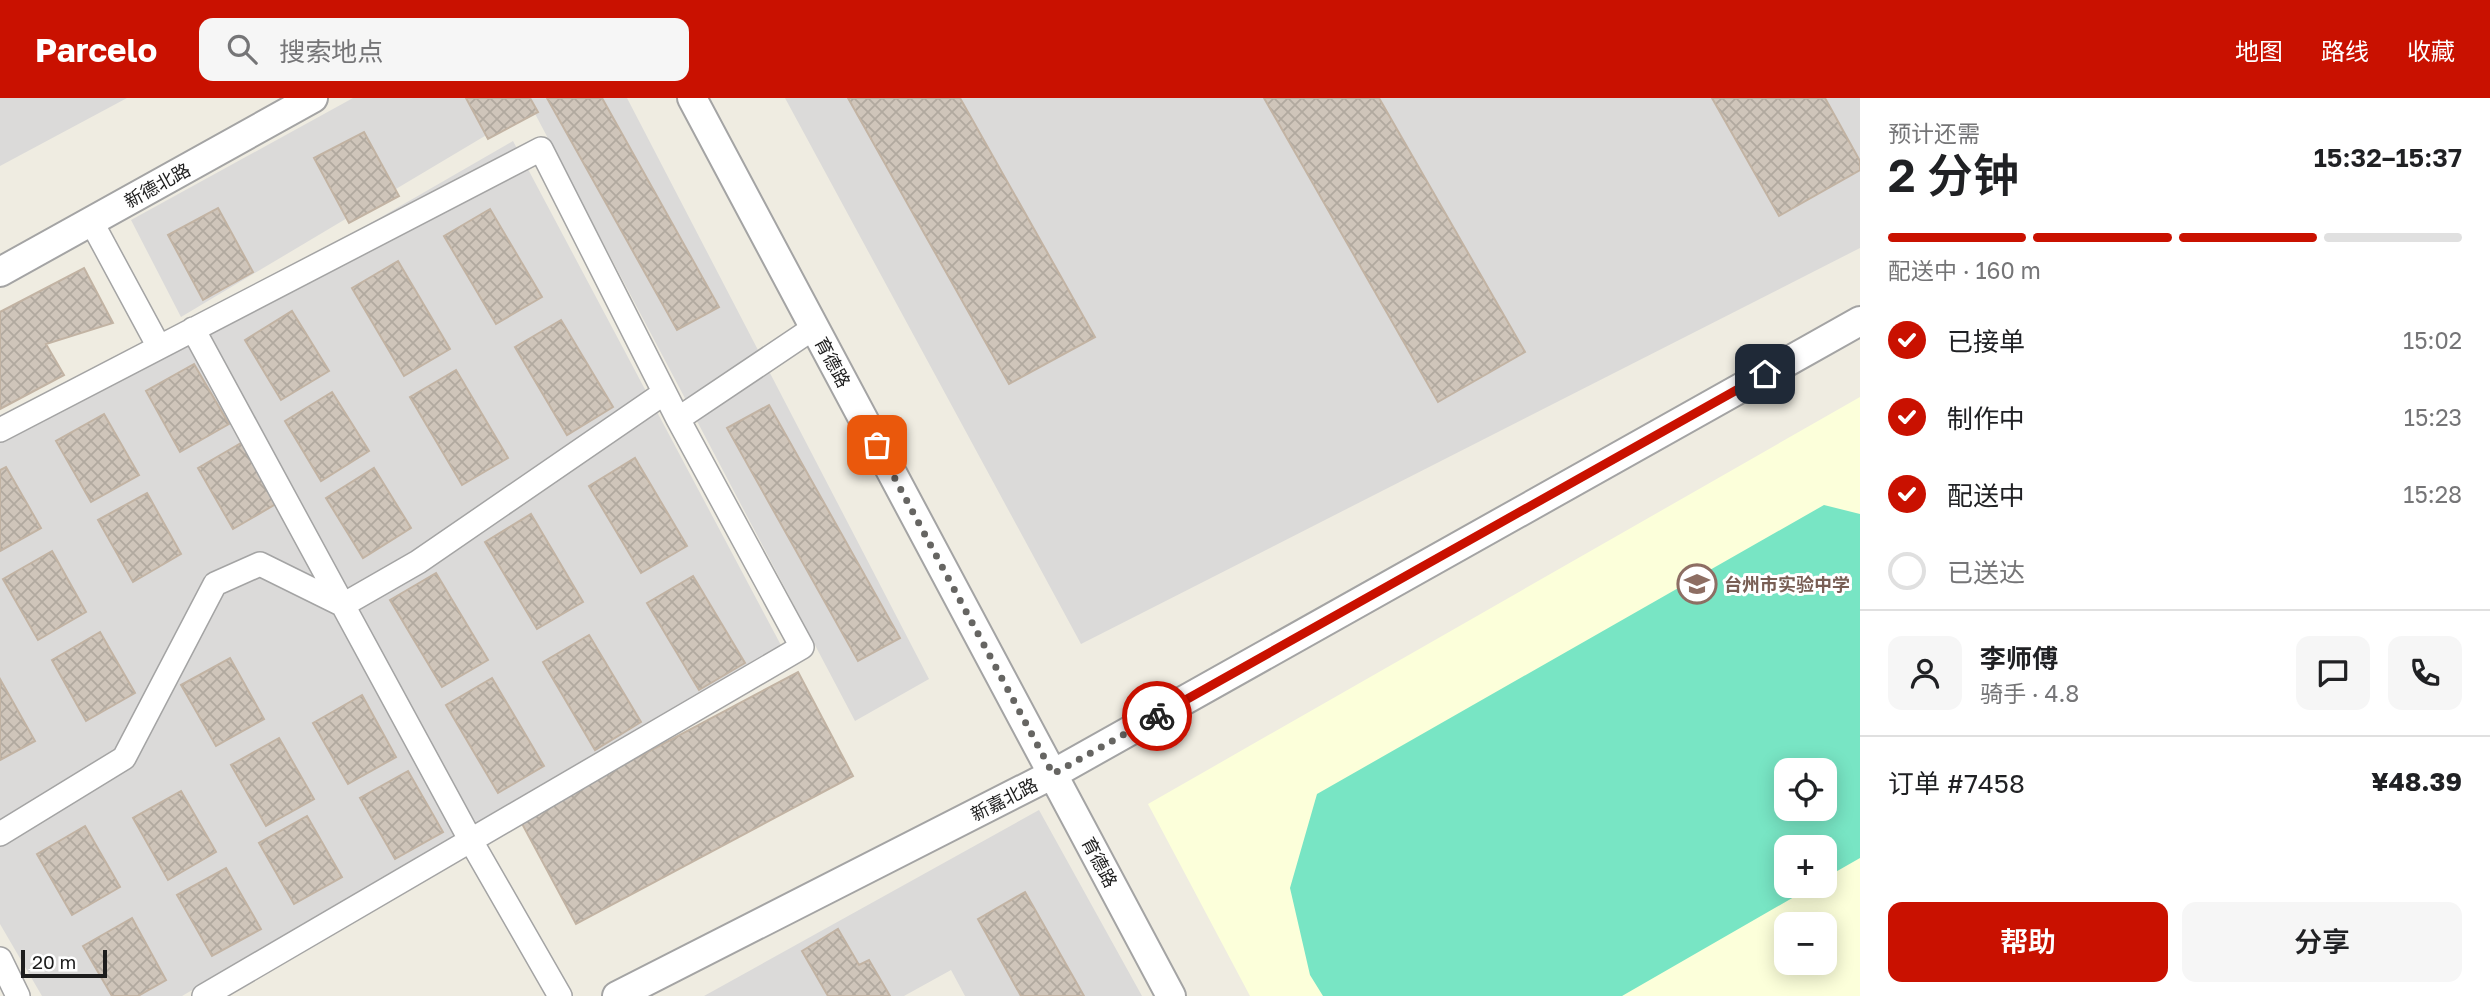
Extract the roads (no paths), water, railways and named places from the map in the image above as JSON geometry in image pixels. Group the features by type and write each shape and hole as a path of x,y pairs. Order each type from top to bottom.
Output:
{"street":[{"name":"新德北路","path":"0,271 313,98"},
{"name":"育德路","path":"692,98 1171,996"},
{"path":"0,430 541,149 664,393 802,647 204,996"},
{"path":"91,221 159,347"},
{"name":"新嘉北路","path":"617,996 1053,774 1860,321"},
{"path":"678,419 815,327"},
{"path":"193,329 471,841 560,996"},
{"path":"342,605 418,562 664,393"},
{"path":"0,834 124,758 215,584 260,564 342,605"},
{"path":"0,959 18,996"}],"place":[{"name":"台州市实验中学","path":"1697,584"}]}
